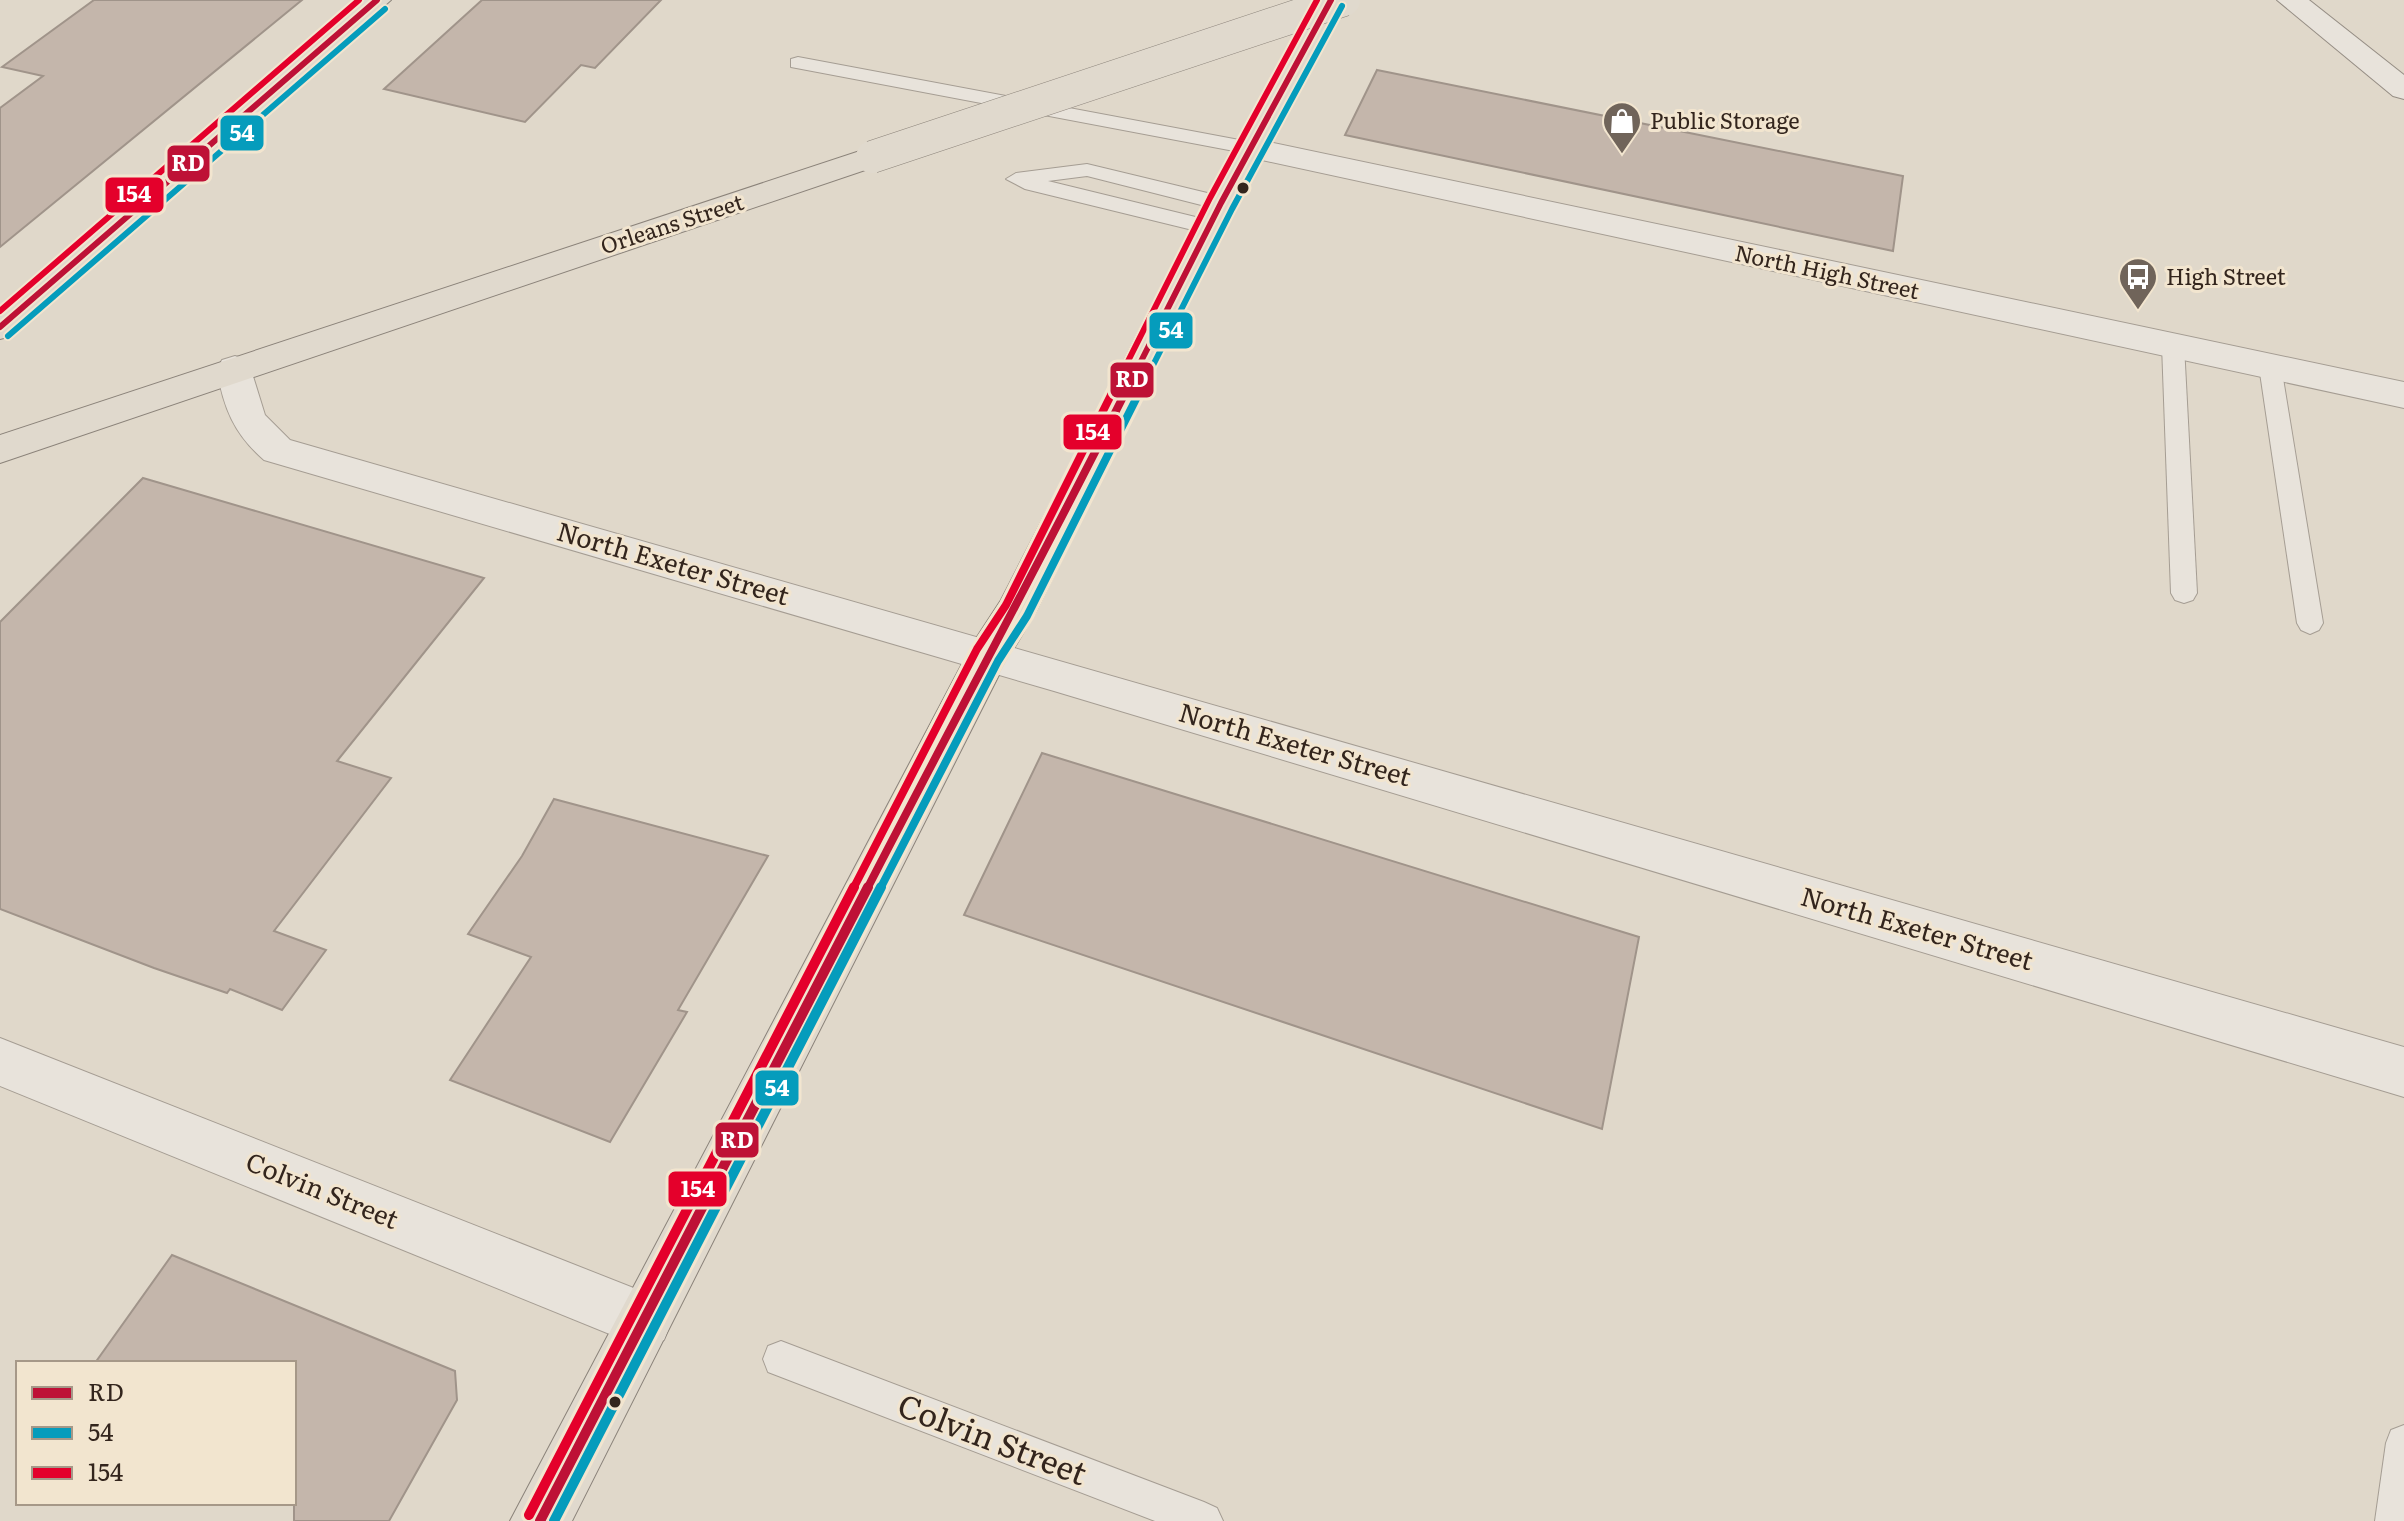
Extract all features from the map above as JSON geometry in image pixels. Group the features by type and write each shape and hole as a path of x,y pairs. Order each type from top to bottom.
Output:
{"main road":[{"path":"0,327 377,0"},
{"path":"540,1521 988,655 1016,611 1215,215 1331,0"},
{"name":"Orleans Street","path":"0,449 1344,0"}],"street":[{"path":"2291,0 2404,90"},
{"name":"North High Street","path":"1250,148 2404,395"},
{"name":"North Exeter Street","path":"235,369 243,412 250,426 277,450 988,655 2404,1072"},
{"name":"Colvin Street","path":"0,1062 644,1320"}],"lane":[{"path":"798,63 1250,148"},
{"path":"1087,170 1215,215 1016,179 1087,170"},
{"path":"2173,345 2184,593"},
{"path":"2270,366 2310,623"},
{"name":"Colvin Street","path":"781,1359 1204,1521"},
{"path":"2394,1521 2404,1443"}],"building":[{"path":"94,0 302,0 0,247 0,108 43,76 2,67"},
{"path":"482,0 661,0 595,68 581,65 525,122 384,89"},
{"name":"Public Storage","path":"1377,70 1903,176 1893,251 1345,135"},
{"path":"143,478 484,578 337,761 391,778 274,931 326,950 282,1010 230,989 227,993 154,968 0,909 0,622"},
{"path":"1042,753 1639,937 1602,1129 964,915"},
{"path":"554,799 768,856 678,1010 687,1012 610,1142 450,1080 531,957 468,934 522,856"},
{"path":"172,1255 455,1371 457,1400 389,1521 294,1521 296,1361 96,1361"}],"transit line":[{"name":"154","path":"0,311 359,0"},
{"name":"RD","path":"0,327 377,0"},
{"name":"154","path":"529,1515 977,649 1006,605 1210,198 1317,0"},
{"name":"RD","path":"540,1521 988,655 1016,611 1221,203 1331,0"},
{"name":"54","path":"554,1521 998,661 1027,616 1232,209 1342,6"},
{"name":"54","path":"8,336 385,9"}],"place":[{"name":"Public Storage","path":"1622,155"},
{"name":"High Street","path":"2138,311"}]}
